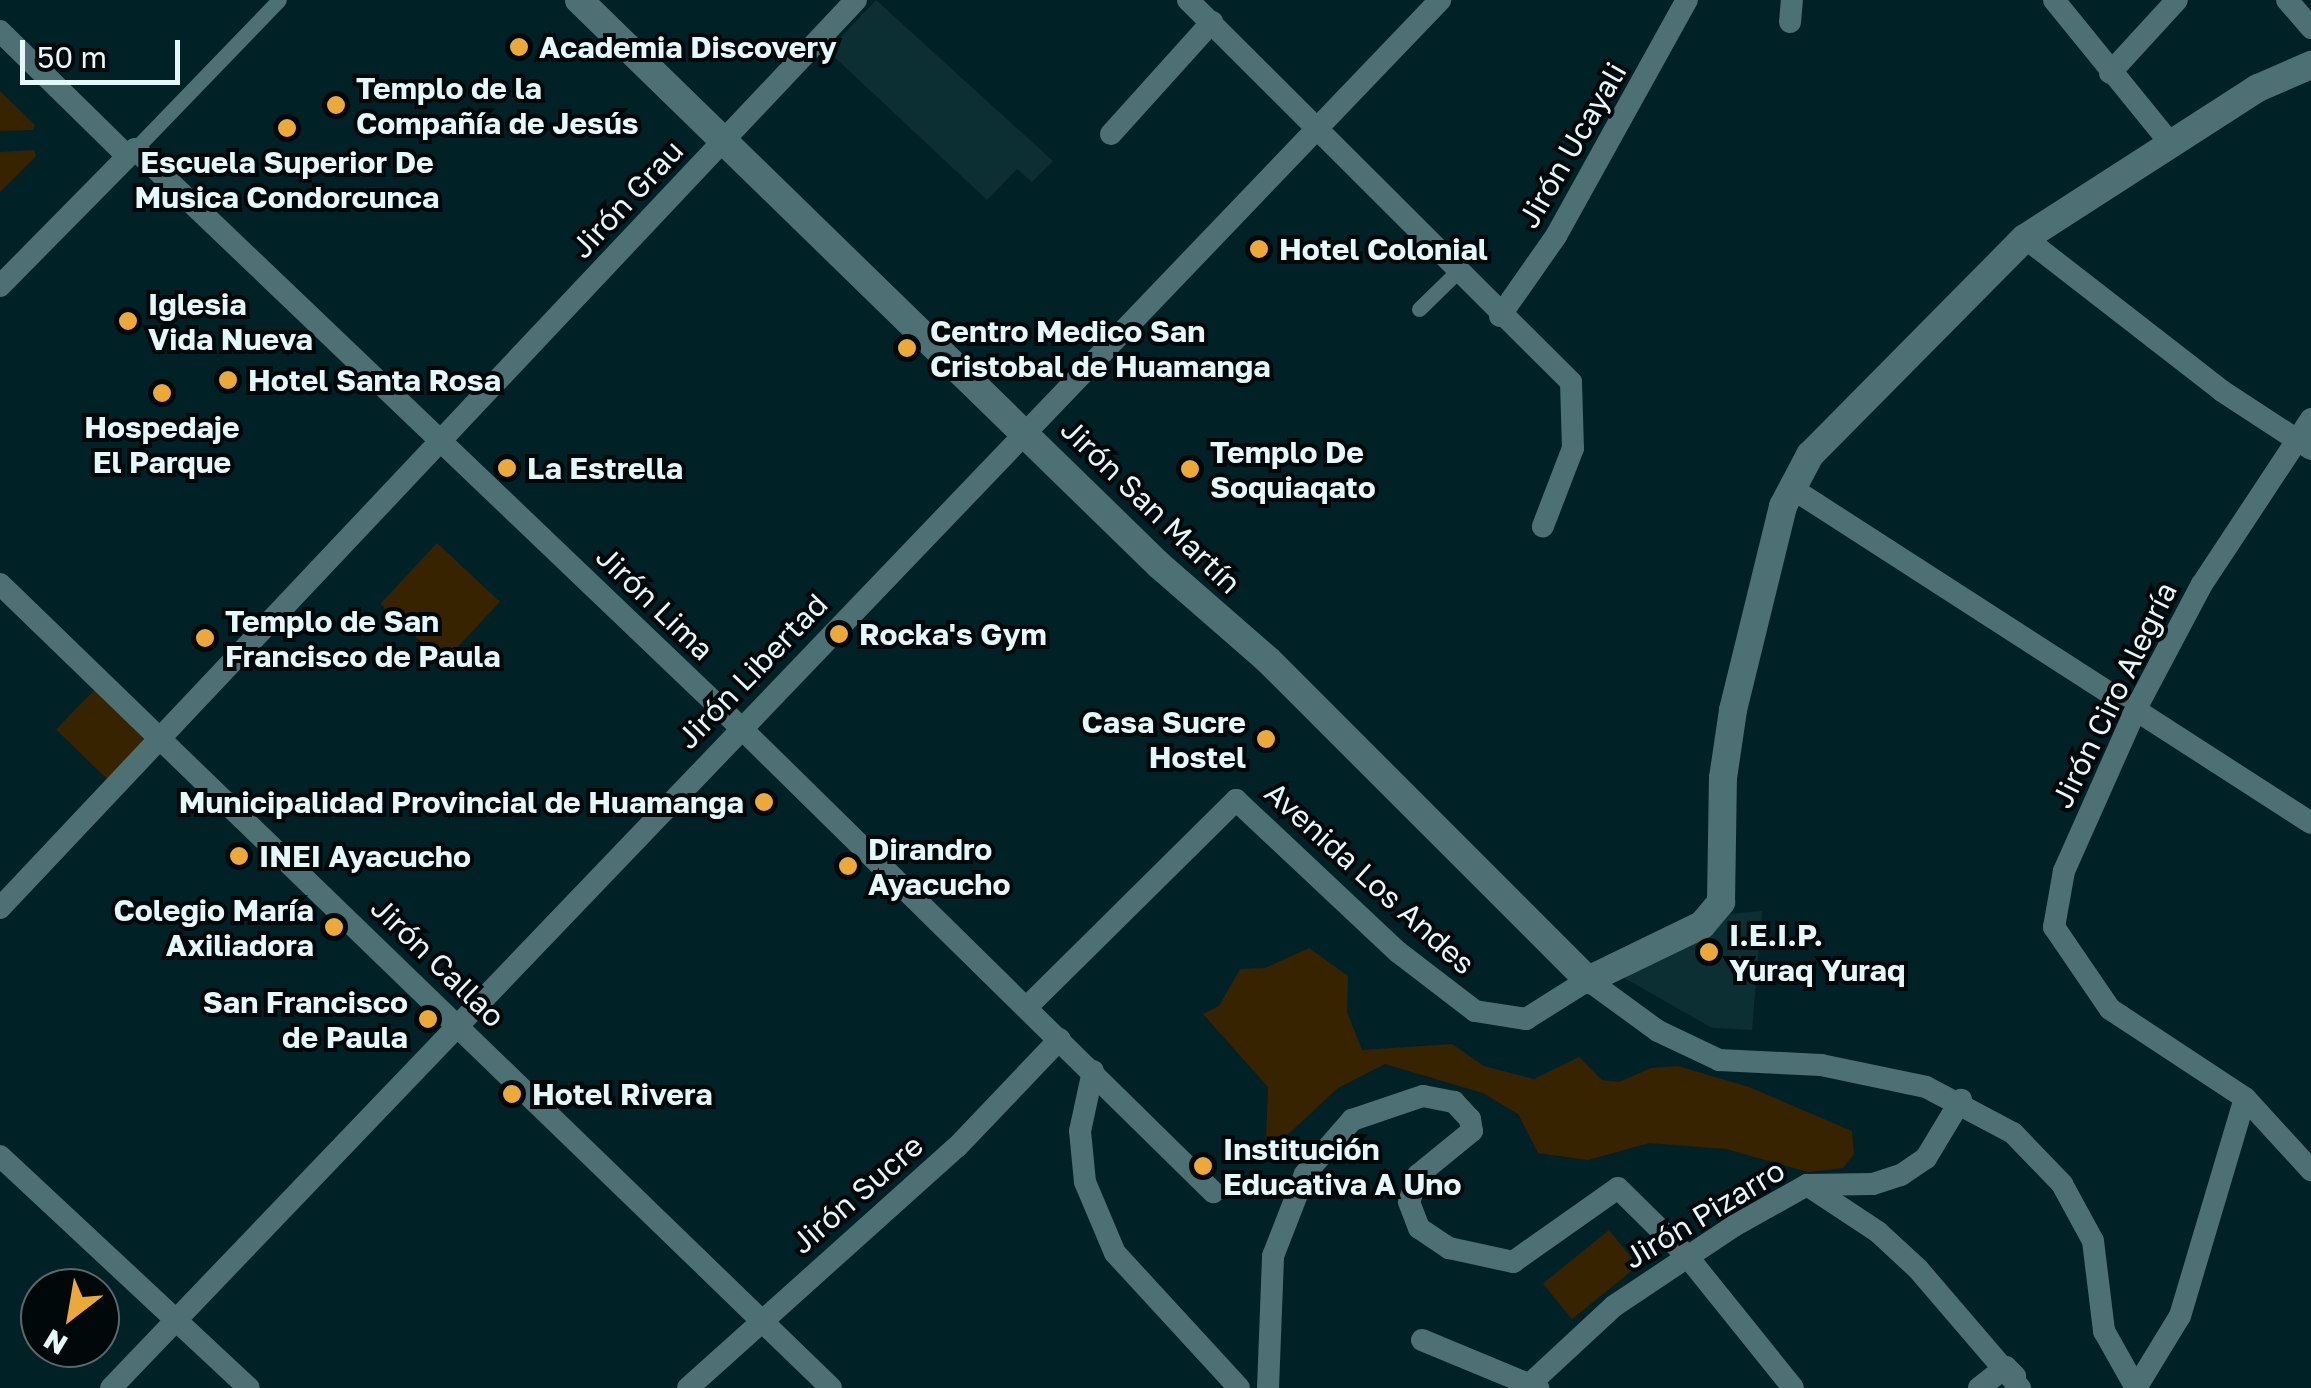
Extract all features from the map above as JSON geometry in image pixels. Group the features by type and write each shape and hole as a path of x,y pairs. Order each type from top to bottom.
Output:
{"street":[{"path":"0,286 279,0"},
{"name":"Jirón San Martín","path":"579,0 726,137 1588,980"},
{"name":"Jirón Grau","path":"0,908 856,0"},
{"path":"1188,0 1300,108 1314,131 1500,316 1559,366 1575,400 1574,448 1543,526"},
{"name":"Jirón Libertad","path":"111,1388 461,1025 739,726 1440,0"},
{"name":"Jirón Ucayali","path":"1500,316 1556,236 1687,0"},
{"path":"2054,0 2110,74 2171,144"},
{"path":"2110,74 2177,0"},
{"path":"2287,0 2311,28"},
{"path":"1112,134 1212,22"},
{"name":"Jirón Lima","path":"0,30 441,439 1028,1006 1212,1192"},
{"path":"2311,65 2258,88 2025,238 1842,416 1793,488 2311,823"},
{"path":"2025,238 2222,390 2304,444"},
{"path":"1419,309 1456,272"},
{"name":"Jirón Ciro Alegría","path":"2244,1098 2110,1009 2054,927 2064,870 2137,707 2202,584 2304,444 2311,419"},
{"name":"Avenida Los Andes","path":"1028,1006 1236,800 1398,952 1475,1012 1526,1019 1588,980 1702,925 1722,902 1723,778 1733,710 1793,488"},
{"name":"Jirón Callao","path":"0,584 461,1025 831,1388"},
{"path":"1588,980 1658,1030 1718,1060 1821,1065 1961,1100 2022,1141 2062,1184 2093,1241 2104,1332 2136,1388 2180,1316 2244,1098"},
{"name":"Jirón Sucre","path":"688,1388 759,1318 958,1147 1060,1039"},
{"path":"1093,1071 1080,1131 1085,1182 1115,1253 1240,1388"},
{"path":"1268,1388 1272,1256 1318,1154 1352,1120 1382,1105 1423,1096 1454,1102 1470,1119 1472,1131 1426,1166 1408,1202 1419,1228 1431,1238 1449,1248 1524,1260 1562,1223 1618,1188 1686,1256 1793,1388"},
{"path":"2244,1098 2311,1170"},
{"name":"Jirón Pizarro","path":"1535,1385 1614,1306 1686,1256 1807,1185 1873,1184 1901,1175 1926,1158 1961,1100"},
{"path":"0,1156 249,1388"},
{"path":"1807,1185 1878,1232 2028,1388"},
{"path":"1422,1340 1535,1385"},
{"path":"1979,1388 2006,1368"},
{"path":"2006,1368 2020,1388"}],"shaded area":[{"path":"876,0 1053,161 1032,182 1017,169 987,200 828,51"},
{"path":"0,91 35,125 33,130 0,131"},
{"path":"34,150 36,156 0,192 0,152"},
{"path":"437,543 500,602 443,662 380,604"},
{"path":"99,685 152,736 109,781 56,730"},
{"name":"I.E.I.P. Yuraq Yuraq","path":"1762,911 1752,1030 1712,1028 1619,975 1727,914"},
{"path":"1309,948 1348,976 1347,1012 1362,1050 1452,1044 1484,1066 1534,1079 1579,1057 1602,1080 1619,1082 1651,1068 1678,1066 1749,1087 1852,1131 1854,1154 1843,1168 1808,1172 1726,1149 1649,1143 1588,1160 1538,1153 1518,1114 1483,1093 1385,1064 1338,1088 1285,1137 1266,1140 1268,1087 1203,1014 1219,1006 1240,969 1265,968"},
{"path":"1609,1230 1638,1266 1572,1319 1543,1283"}],"place":[{"name":"Academia Discovery","path":"519,47"},
{"name":"Templo de la Compañía de Jesús","path":"336,105"},
{"name":"Escuela Superior De Musica Condorcunca","path":"287,128"},
{"name":"Hotel Colonial","path":"1259,249"},
{"name":"Iglesia Vida Nueva","path":"128,321"},
{"name":"Centro Medico San Cristobal de Huamanga","path":"907,348"},
{"name":"Hotel Santa Rosa","path":"228,380"},
{"name":"Hospedaje El Parque","path":"162,393"},
{"name":"La Estrella","path":"507,468"},
{"name":"Templo De Soquiaqato","path":"1190,469"},
{"name":"Rocka's Gym","path":"839,634"},
{"name":"Templo de San Francisco de Paula","path":"205,638"},
{"name":"Casa Sucre Hostel","path":"1266,739"},
{"name":"Municipalidad Provincial de Huamanga","path":"764,802"},
{"name":"INEI Ayacucho","path":"239,856"},
{"name":"Dirandro Ayacucho","path":"848,866"},
{"name":"Colegio María Axiliadora","path":"334,927"},
{"name":"I.E.I.P. Yuraq Yuraq","path":"1709,952"},
{"name":"San Francisco de Paula","path":"428,1019"},
{"name":"Hotel Rivera","path":"512,1094"},
{"name":"Institución Educativa A Uno","path":"1203,1166"}]}
